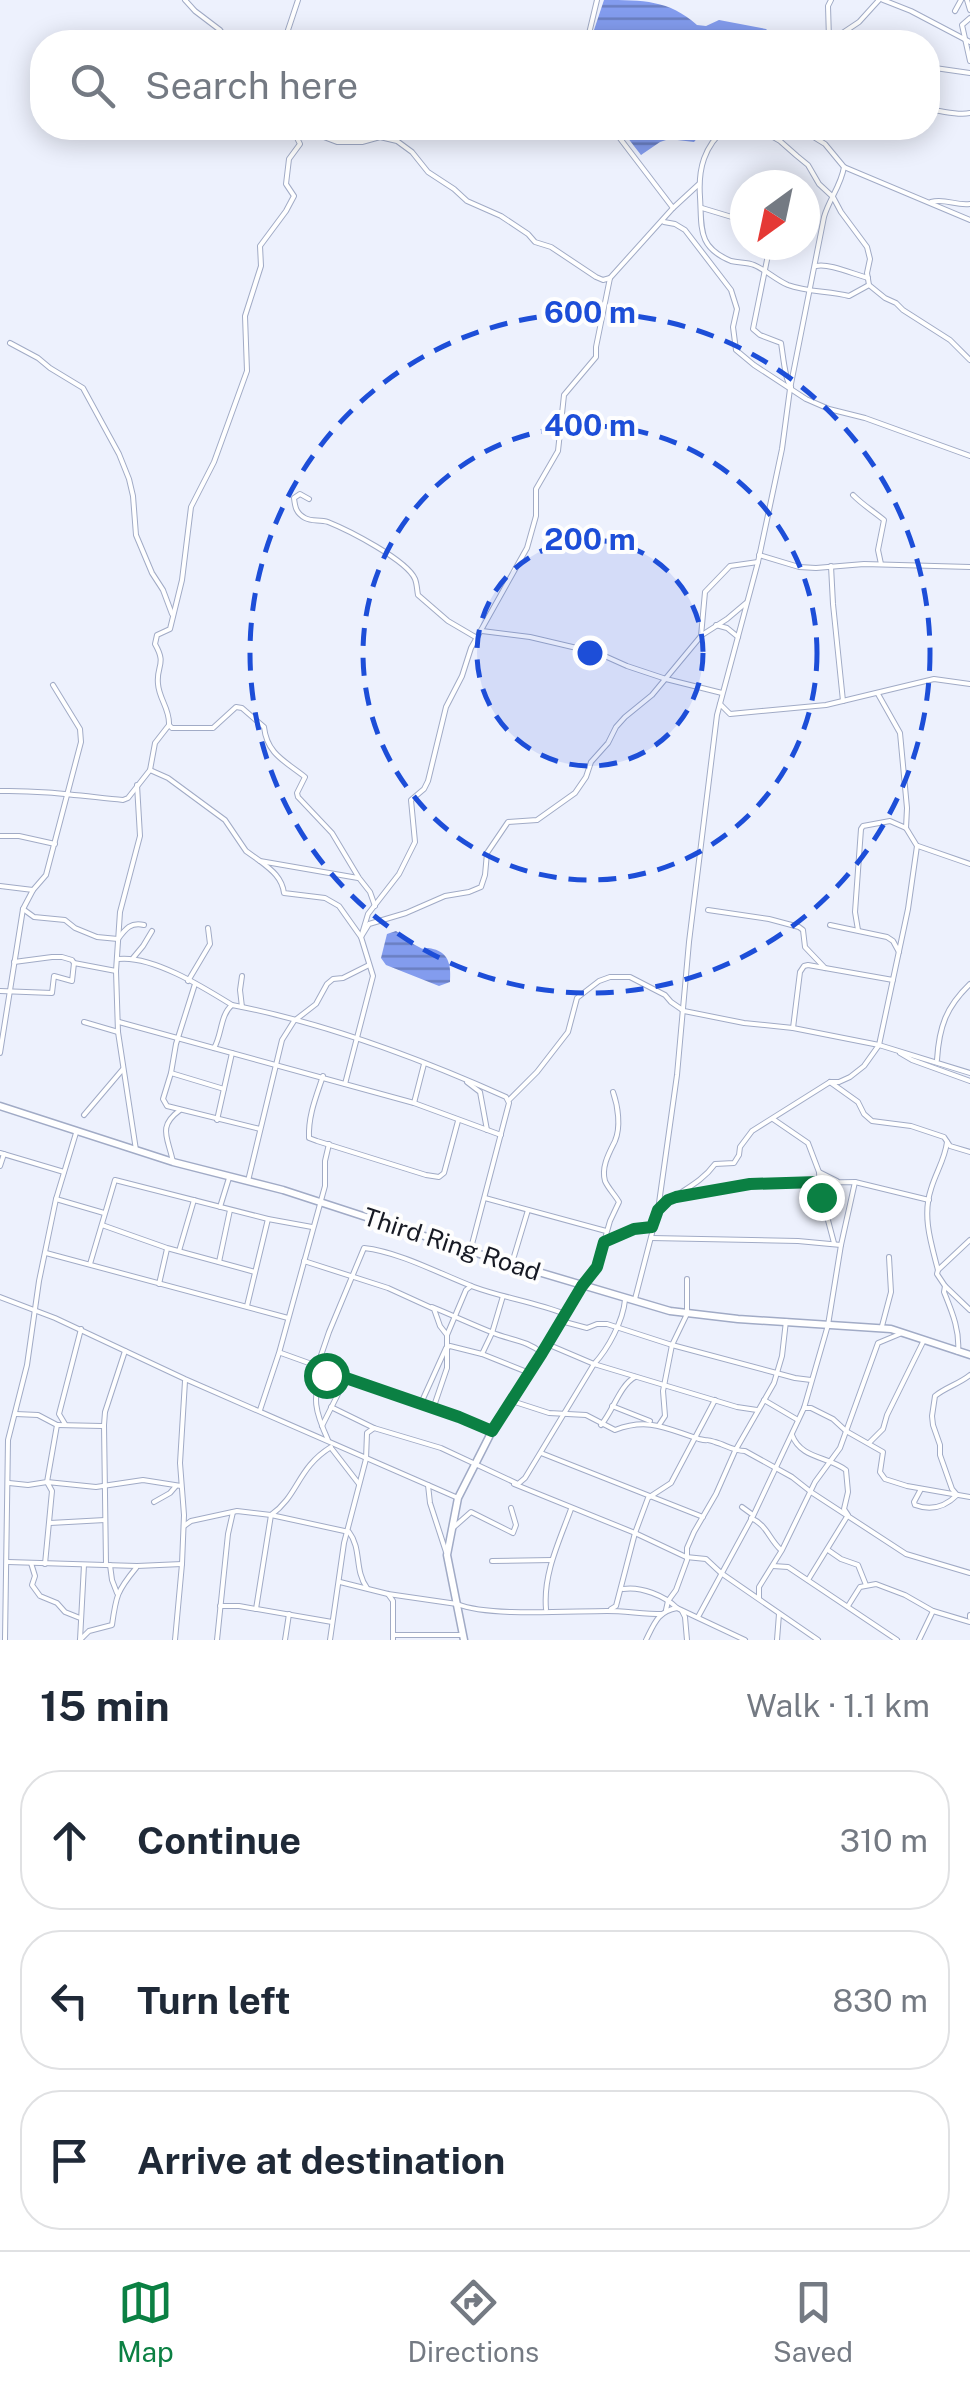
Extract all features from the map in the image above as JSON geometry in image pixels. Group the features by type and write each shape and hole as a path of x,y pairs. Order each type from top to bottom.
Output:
{"street":[{"path":"185,0 220,30"},
{"path":"288,30 298,0"},
{"path":"589,30 597,0"},
{"path":"829,30 830,0"},
{"path":"847,30 881,0 967,41"},
{"path":"955,10 964,0 970,10"},
{"path":"970,18 962,26 970,60"},
{"path":"940,69 970,73"},
{"path":"940,110 970,121"},
{"path":"960,115 970,113"},
{"path":"0,790 124,800 150,770 156,743 169,724 170,713 158,686 162,656 155,644 157,635 170,629 182,580 191,507 214,462 247,372 245,316 261,266 260,246 294,196 286,184 289,159 300,144 298,140"},
{"path":"332,140 369,140"},
{"path":"393,140 467,201 500,216 535,242 551,247 596,277 610,278"},
{"path":"621,140 673,208"},
{"path":"714,140 700,170 699,183 701,233 712,250 736,263 752,264 787,285 849,296 868,282 867,247 808,165 778,140"},
{"path":"818,140 844,168 970,220"},
{"path":"636,1299 658,1210 722,692 758,562 824,217 844,168"},
{"path":"360,937 368,914 399,874 414,842 411,800 426,786 446,708 471,648 527,548 536,516 536,490 558,451 564,395 596,357 610,278 699,183"},
{"path":"929,203 941,199 957,206 970,204"},
{"path":"700,208 730,217"},
{"path":"661,222 685,230 732,290 737,309 732,327 736,350 829,409 970,456"},
{"path":"767,260 753,329 782,343 791,388"},
{"path":"815,266 828,264 868,282 884,298 896,302 950,340 970,360"},
{"path":"10,344 84,388 129,479 136,535 172,614"},
{"path":"309,499 300,494 294,498 300,514 310,520 324,520 376,546 406,568 416,581 418,595 448,621 477,638"},
{"path":"853,495 866,510 884,520 878,550 881,565"},
{"path":"759,554 799,567 970,567"},
{"path":"701,636 705,592 730,566 758,562"},
{"path":"831,566 843,701"},
{"path":"360,937 370,924 382,919 481,887 486,853 508,822 537,820 575,792 616,727 666,679 701,636 746,602"},
{"path":"715,625 738,636"},
{"path":"482,631 530,637 598,653 666,679 722,692"},
{"path":"720,704 730,714 826,705 934,679 970,684"},
{"path":"0,1053 23,909 46,875 81,742 80,729 53,685"},
{"path":"878,694 902,741 906,828"},
{"path":"169,724 172,728 213,728 236,707 254,717 264,727 267,744 305,777 298,797 332,833 375,906"},
{"path":"150,770 168,778 225,820 246,850 276,874 284,892 325,898 339,906 360,937 373,976 345,1084"},
{"path":"136,785 140,836 120,912 116,972 118,1032 136,1150"},
{"path":"858,930 855,912 864,826 890,821 906,828 918,846 970,864"},
{"path":"0,836 56,844"},
{"path":"676,1197 705,1178 716,1164 734,1163 746,1137 830,1082 850,1077 879,1045 918,846"},
{"path":"260,861 358,878"},
{"path":"0,886 33,890"},
{"path":"23,909 34,917 64,920 97,937 118,938"},
{"path":"708,910 800,926 805,947 826,968"},
{"path":"118,938 136,923 144,926"},
{"path":"830,925 887,937 899,952"},
{"path":"188,981 210,944 208,928"},
{"path":"132,958 152,930"},
{"path":"14,962 62,957 116,972"},
{"path":"117,959 132,958 195,984 232,1005 358,1039 458,1076 508,1100"},
{"path":"0,991 52,994 54,976 72,981 74,963"},
{"path":"248,1182 282,1040 294,1020 316,1004 327,984 370,964"},
{"path":"793,1028 802,968 808,965 893,980"},
{"path":"242,976 242,1007"},
{"path":"470,1250 508,1100 537,1072 568,1032 577,998 598,981 630,976 665,995 684,1011 879,1045 970,1073"},
{"path":"195,984 163,1098 167,1106 260,1129"},
{"path":"937,1062 938,1034 946,1015 970,984"},
{"path":"214,1048 220,1039 226,1010 232,1005"},
{"path":"84,1022 118,1032"},
{"path":"119,1022 414,1102 501,1134"},
{"path":"894,1049 912,1060 970,1081"},
{"path":"217,1120 232,1053"},
{"path":"414,1102 424,1064"},
{"path":"84,1115 123,1069"},
{"path":"172,1073 224,1089"},
{"path":"323,1076 312,1110 309,1138 426,1175 439,1177 444,1173 458,1118"},
{"path":"458,1076 480,1092 488,1130"},
{"path":"830,1082 858,1102 872,1121 910,1126 944,1138 953,1148 970,1152"},
{"path":"447,1556 458,1498 492,1431 597,1267 619,1202 608,1186 604,1170 617,1136 618,1104 613,1092"},
{"name":"Third Ring Road","path":"0,1106 582,1286 687,1314 881,1328 970,1355"},
{"path":"173,1162 164,1131 168,1118 180,1110"},
{"path":"773,1120 808,1143 834,1243"},
{"path":"5,1640 8,1440 28,1365 44,1253 77,1130"},
{"path":"946,1142 946,1153 928,1200 928,1232 938,1278 970,1310"},
{"path":"260,1410 325,1186 329,1144"},
{"path":"0,1166 2,1153 64,1172"},
{"path":"818,1172 843,1183 851,1193"},
{"path":"220,1207 229,1178"},
{"path":"90,1264 114,1180 312,1228"},
{"path":"658,1210 676,1197 750,1184 855,1182 928,1200"},
{"path":"698,1617 804,1408 828,1325 855,1182"},
{"path":"485,1198 608,1231"},
{"path":"56,1200 104,1213"},
{"path":"179,1251 194,1200"},
{"path":"219,1262 230,1210"},
{"path":"512,1263 528,1210"},
{"path":"247,1306 268,1219"},
{"path":"102,1225 255,1272"},
{"path":"604,1242 634,1229 652,1227"},
{"path":"651,1238 841,1245"},
{"path":"938,1270 970,1240"},
{"path":"159,1284 167,1248"},
{"path":"317,1367 362,1250 367,1248 464,1282 468,1288 528,1300 587,1328 607,1324 672,1346 813,1380"},
{"path":"44,1253 288,1318"},
{"path":"881,1328 890,1292 889,1257"},
{"path":"304,1261 388,1288 542,1353"},
{"path":"512,1401 563,1416 586,1415 615,1430 635,1424 657,1424 665,1416 665,1384 672,1346 687,1314 687,1279"},
{"path":"944,1286 960,1337 958,1352"},
{"path":"433,1409 447,1368 447,1335 468,1288"},
{"path":"482,1354 503,1296"},
{"path":"514,1484 525,1478 600,1357 625,1307 625,1297"},
{"path":"0,1298 43,1312 330,1445 458,1498"},
{"path":"431,1307 447,1335"},
{"path":"646,1640 676,1590 687,1548 735,1451 774,1383 786,1321"},
{"path":"65,1424 59,1414 81,1329"},
{"path":"758,1598 759,1587 840,1448 878,1343 902,1333"},
{"path":"869,1444 883,1430 924,1340"},
{"path":"548,1344 594,1364 758,1410"},
{"path":"424,1406 425,1392 450,1346 530,1373"},
{"path":"117,1594 108,1564 104,1425 125,1351"},
{"path":"279,1353 492,1431"},
{"path":"330,1372 316,1391 322,1426 330,1445 358,1484"},
{"path":"957,1495 940,1455 932,1416 935,1396 970,1376"},
{"path":"601,1424 627,1382 636,1377"},
{"path":"322,1426 346,1378"},
{"path":"175,1640 184,1526 178,1486 185,1379"},
{"path":"618,1609 635,1534 648,1498 671,1483 715,1400"},
{"path":"764,1400 798,1420"},
{"path":"612,1406 745,1452 802,1483 906,1554 970,1573"},
{"path":"331,1407 374,1428 441,1448 514,1484 686,1557 706,1559 818,1640"},
{"path":"804,1408 833,1419 884,1453 880,1472 883,1478 970,1497"},
{"path":"16,1414 38,1415 57,1425 104,1425"},
{"path":"45,1564 52,1491 47,1482 57,1425"},
{"path":"330,1640 347,1532 366,1460 367,1433 374,1428"},
{"path":"792,1435 797,1446 816,1458 837,1462 846,1470 848,1492 844,1509 848,1515"},
{"path":"0,1439 8,1440"},
{"path":"256,1609 270,1515 286,1504 309,1464 330,1445"},
{"path":"541,1454 703,1517"},
{"path":"0,1464 8,1464"},
{"path":"9,1482 96,1488 142,1480 178,1486"},
{"path":"388,1594 392,1601 393,1638 463,1637 428,1485"},
{"path":"154,1502 178,1486"},
{"path":"922,1488 914,1502 929,1510 957,1495"},
{"path":"0,1506 8,1508"},
{"path":"742,1507 768,1530 782,1550"},
{"path":"450,1530 471,1512 513,1533 516,1525 510,1508"},
{"path":"546,1611 544,1592 571,1509"},
{"path":"184,1526 233,1512 270,1515 347,1532 355,1541 360,1574 368,1589"},
{"path":"217,1640 233,1512"},
{"path":"808,1580 848,1515"},
{"path":"50,1523 106,1520"},
{"path":"0,1546 7,1546"},
{"path":"828,1550 858,1565 866,1584"},
{"path":"492,1561 552,1560"},
{"path":"8,1562 182,1564"},
{"path":"32,1563 32,1585 40,1596 80,1618"},
{"path":"80,1640 84,1565"},
{"path":"80,1640 89,1631 112,1625 117,1594 137,1566"},
{"path":"773,1566 788,1566 897,1640"},
{"path":"0,1574 7,1577"},
{"path":"338,1582 468,1608 664,1612 679,1609 745,1640"},
{"path":"848,1608 860,1587 876,1584 933,1611 970,1618"},
{"path":"622,1589 637,1587 679,1609 686,1617 687,1640"},
{"path":"747,1590 759,1587"},
{"path":"220,1606 332,1622"},
{"path":"919,1640 933,1611"},
{"path":"286,1640 289,1614"},
{"path":"777,1640 780,1614"}],"water":[{"path":"604,0 631,0 655,3 697,25 719,20 767,30 594,30"},
{"path":"629,140 666,140 660,142 641,155"},
{"path":"396,931 420,948 443,954 450,966 450,982 439,986 386,965 381,958 387,934"}],"route":[{"path":"326,1375 330,1372 492,1431 597,1267 604,1242 634,1229 652,1227 658,1210 668,1200 703,1191 774,1182 818,1182 821,1197"}]}
